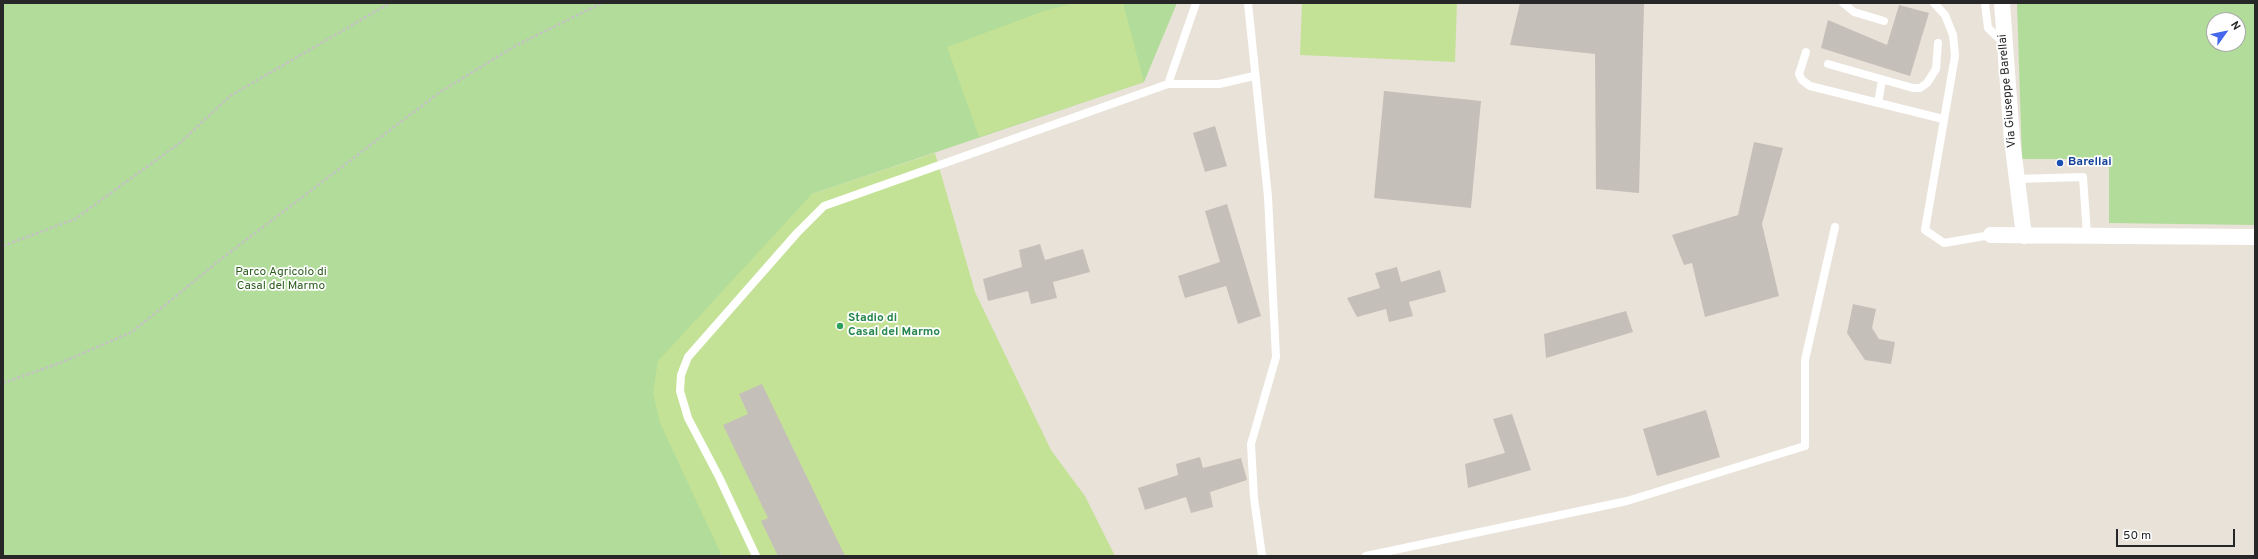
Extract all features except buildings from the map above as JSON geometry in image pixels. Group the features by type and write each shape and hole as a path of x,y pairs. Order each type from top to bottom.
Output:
{"street":[{"name":"Via Giuseppe Barellai","path":"2002,3 2016,179 2024,236"},
{"path":"1991,235 2255,237"}],"lane":[{"path":"1168,84 1196,3"},
{"path":"1248,3 1254,76 1268,197 1276,357 1251,444 1254,498 1262,556"},
{"path":"1843,3 1854,12 1884,21"},
{"path":"1934,3 1945,15 1953,35 1955,56 1943,119 1926,230 1944,243 1991,235"},
{"path":"1985,3 1988,28 2004,43"},
{"path":"1828,64 1882,80 1913,88 1920,88 1927,83 1936,69 1938,43"},
{"path":"1806,52 1799,74 1802,80 1810,86 1943,119"},
{"path":"756,556 719,477 688,418 680,391 680,375 688,356 797,233 824,206 1168,84 1219,84 1254,76"},
{"path":"1878,103 1882,80"},
{"path":"2016,179 2082,177 2086,235"},
{"path":"1366,556 1627,501 1805,446 1805,360 1835,227"}],"path":[{"path":"3,246 75,219 181,142 230,96 390,3"},
{"path":"3,383 60,364 132,332 225,256 440,92 515,46 602,3"}],"green space":[{"name":"Parco Agricolo di Casal del Marmo","path":"3,3 1177,3 1144,82 812,194 720,556 3,556"},
{"path":"1073,3 1123,3 1144,82 979,137 947,47 1041,12"},
{"path":"1302,3 1457,3 1455,62 1300,55"},
{"path":"2017,3 2255,3 2255,225 2109,223 2109,159 2022,159"},
{"name":"Stadio di Casal del Marmo","path":"935,153 975,292 1051,450 1085,496 1115,556 722,556 660,423 653,393 658,361 812,194"}],"place":[{"name":"Barellai","path":"2060,163"},
{"name":"Stadio di Casal del Marmo","path":"840,326"}]}
